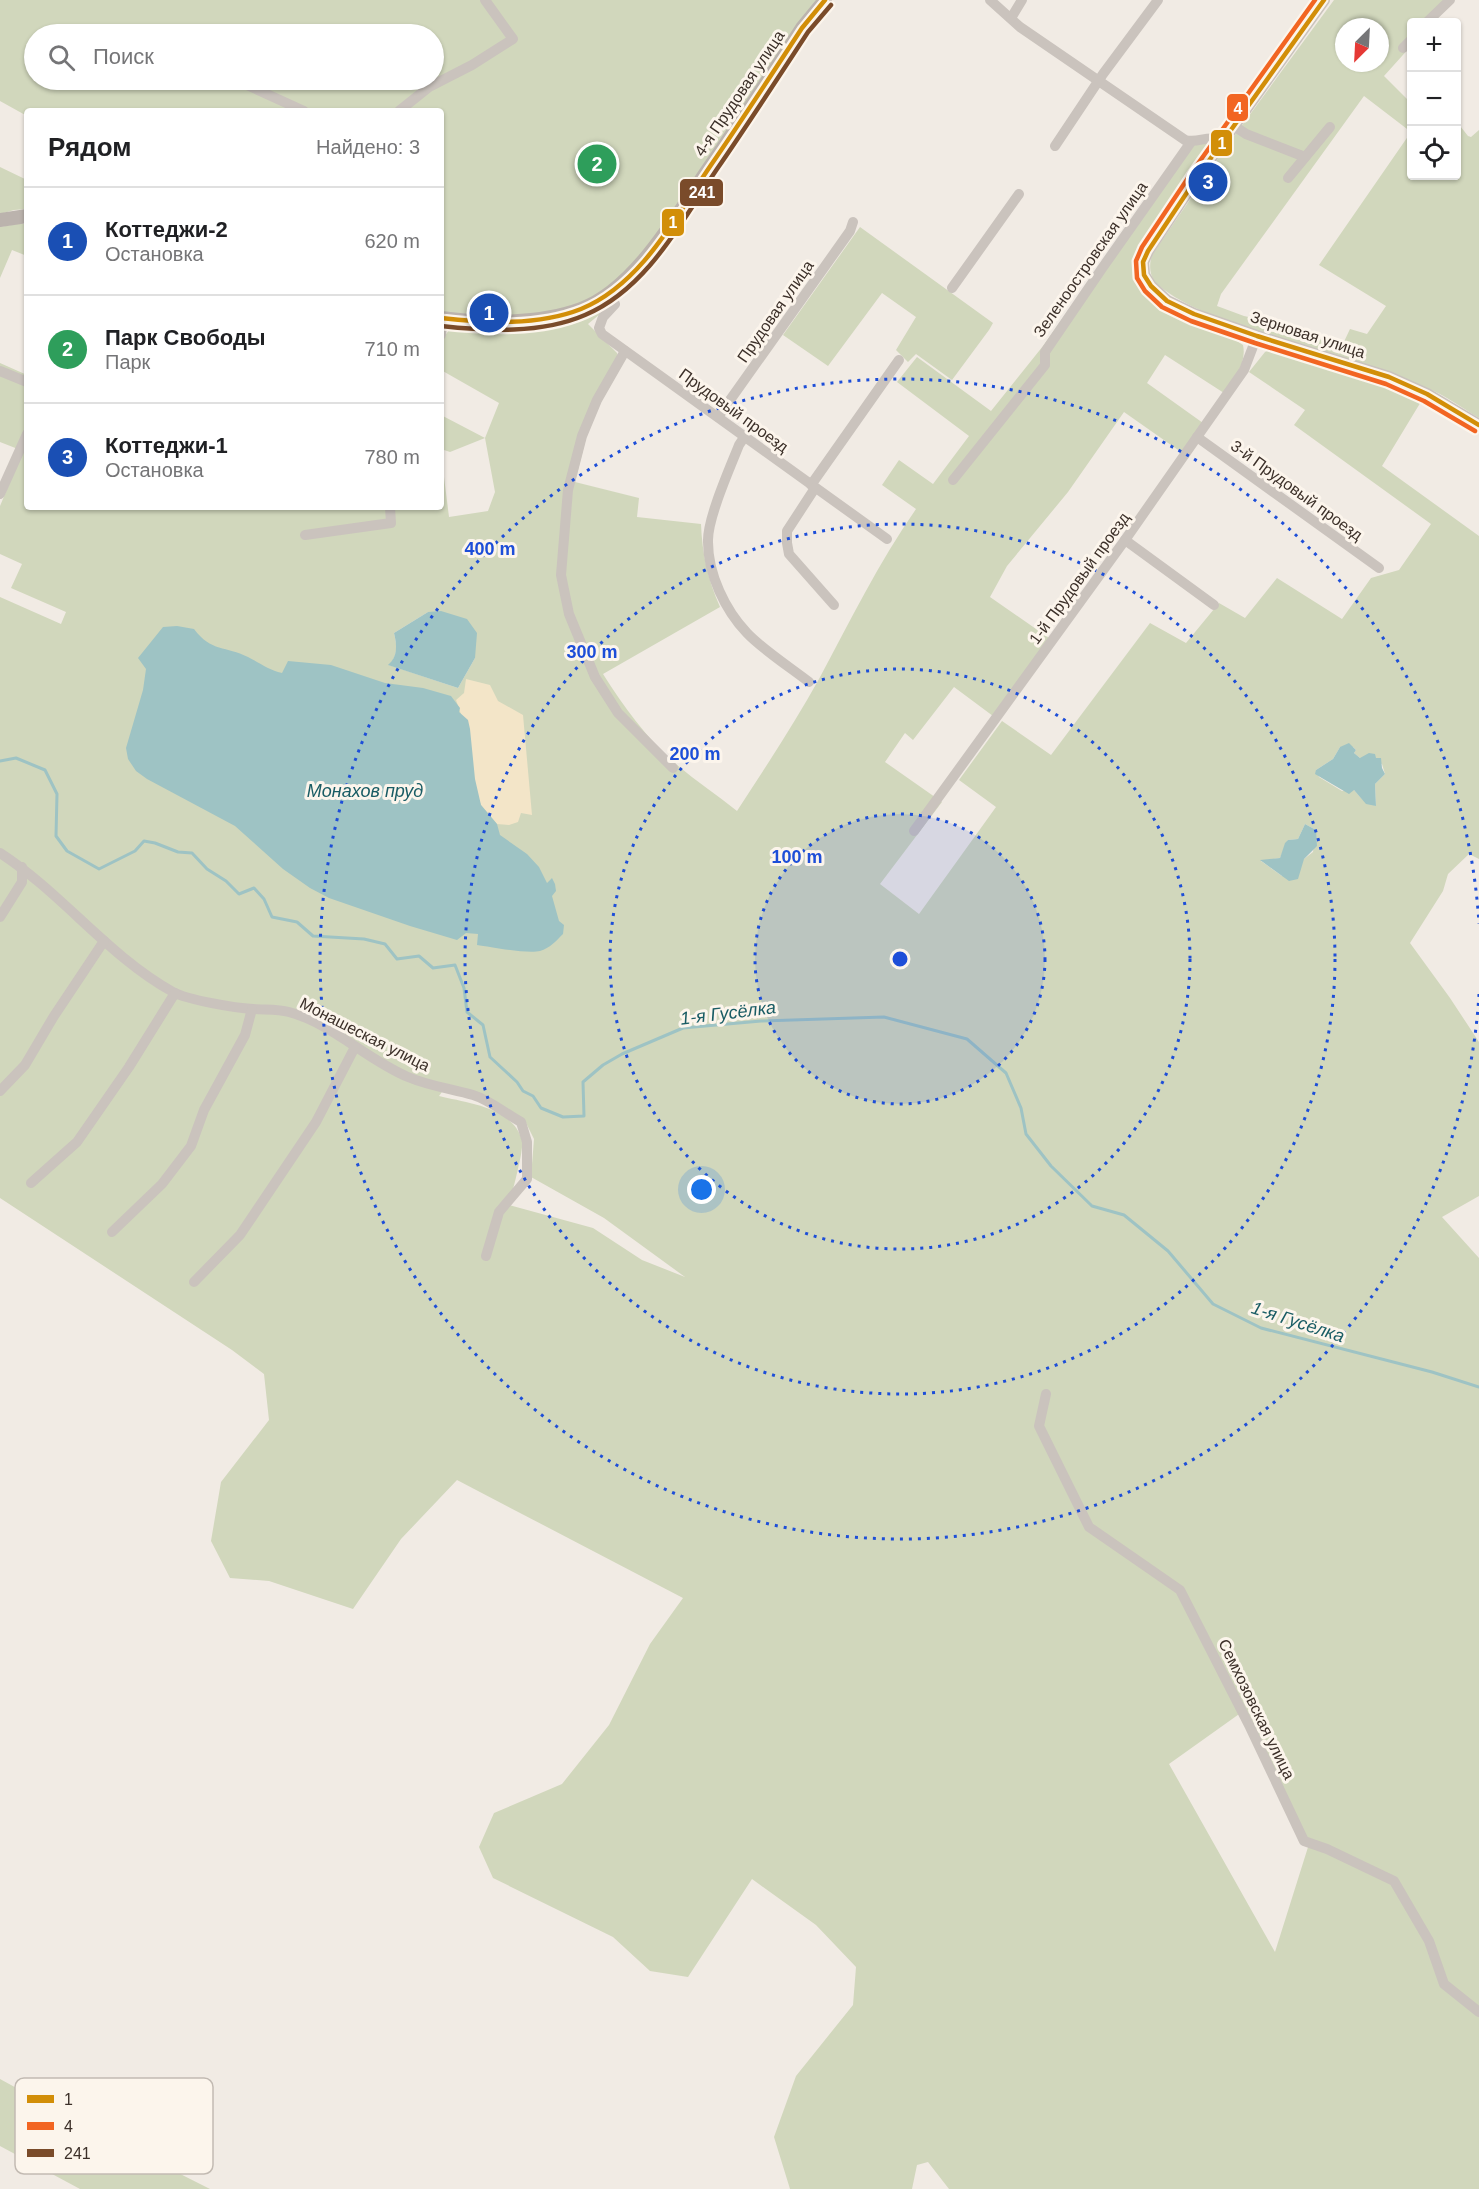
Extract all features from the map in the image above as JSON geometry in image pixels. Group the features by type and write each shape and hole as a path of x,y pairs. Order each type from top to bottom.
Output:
{"main road":[{"name":"4-я Прудовая улица","path":"444,318 523,321 582,309 610,293 630,276 663,234 802,28 825,0"},
{"path":"0,220 24,216"}],"street":[{"path":"444,79 513,39 484,0"},
{"path":"990,0 1020,27 1098,82 1191,142 1213,137 1223,141 1324,0"},
{"path":"1011,18 1022,0"},
{"path":"1055,146 1158,0"},
{"path":"1431,18 1450,0"},
{"path":"1403,48 1407,44"},
{"path":"258,90 297,108"},
{"path":"403,108 425,90"},
{"path":"1234,126 1246,134 1305,157"},
{"path":"1288,178 1330,127"},
{"name":"Зерновая улица","path":"1223,141 1188,189 1148,251 1143,262 1144,275 1151,286 1167,301 1194,314 1389,377 1427,394 1479,425"},
{"name":"Зеленоостровская улица","path":"952,480 1045,365 1045,352 1191,142"},
{"path":"952,288 1019,194"},
{"name":"Прудовая улица","path":"718,417 850,231 853,222"},
{"name":"Прудовый проезд","path":"610,293 615,304 603,317 599,328 602,334 887,539"},
{"name":"1-й Прудовый проезд","path":"914,831 1125,540 1244,370 1257,336"},
{"path":"626,351 597,400 582,435 568,490 561,575 569,614 595,677 618,713 673,768"},
{"path":"834,605 789,554 787,531 813,486 899,360"},
{"path":"0,371 24,381"},
{"path":"745,436 739,445 711,523 708,541 714,580 721,596 747,633 808,682"},
{"name":"3-й Прудовый проезд","path":"1197,436 1379,568"},
{"path":"0,494 24,441"},
{"path":"305,536 391,524 390,510"},
{"path":"1125,540 1214,605"},
{"name":"Монашеская улица","path":"0,853 22,867 104,941 146,974 175,993 227,1006 288,1011 335,1032 355,1047 406,1077 476,1096 521,1122 527,1142 527,1179 499,1212 486,1256"},
{"path":"0,917 22,882 22,867"},
{"path":"0,1091 25,1065 54,1016 104,941"},
{"path":"31,1183 77,1142 129,1067 175,993"},
{"path":"112,1232 162,1184 191,1146 204,1110 245,1035 252,1009"},
{"path":"195,1282 240,1235 316,1122 355,1047"},
{"name":"Семхозовская улица","path":"1046,1394 1039,1426 1089,1527 1180,1590 1250,1726 1304,1841 1328,1849 1394,1881 1429,1941 1444,1984 1479,2012"}],"green space":[{"path":"0,0 820,0 680,207 641,256 601,295 581,305 547,313 494,315 444,312 444,108 24,108 24,114 0,101"},
{"path":"1334,0 1454,0 1438,18 1407,18 1407,50 1389,70 1389,18 1335,18 1335,72 1388,72 1384,76 1407,99 1407,129 1364,96 1221,294 1217,306 1244,316 1285,325 1341,348 1350,329 1367,334 1386,306 1319,265 1407,138 1407,180 1461,180 1461,127 1471,137 1479,130 1479,418 1427,388 1199,310 1157,284 1150,270 1152,255 1226,147"},
{"path":"1207,143 1212,147 1143,244 1137,265 1141,283 1153,297 1169,309 1243,345 1241,365 1224,393 1165,355 1147,383 1203,423 1181,452 1124,412 1068,492 1007,566 990,597 1049,638 993,716 954,687 913,740 905,733 885,762 942,802 880,884 919,914 996,807 959,780 1002,721 1051,755 1150,623 1186,643 1219,603 1245,618 1277,578 1342,619 1371,578 1399,570 1431,524 1294,425 1305,410 1249,372 1265,352 1271,349 1384,383 1422,400 1382,466 1479,536 1479,859 1469,854 1448,874 1443,891 1410,943 1479,1042 1479,1196 1442,1217 1479,1258 1479,2189 949,2189 928,2162 917,2165 912,2189 790,2189 774,2137 796,2076 853,2005 856,1967 816,1925 752,1879 688,1977 650,1971 613,1937 493,1878 479,1847 494,1813 562,1784 609,1725 650,1644 683,1598 457,1480 401,1539 353,1609 269,1581 230,1578 211,1541 221,1482 269,1420 264,1374 232,1350 0,1198 0,597 61,624 66,612 11,588 22,564 0,554 0,506 23,451 0,442 0,363 24,374 24,510 444,510 444,477 449,517 488,511 495,492 485,438 499,403 444,372 444,337 452,326 526,327 561,322 599,310 600,314 588,324 617,353 620,364 600,402 586,438 575,482 639,498 637,517 701,524 706,566 720,607 603,674 628,710 666,755 737,811 800,713 877,571 916,509 882,485 899,460 933,484 969,436 897,382 917,357 991,411 1043,346 1184,147","holes":["428,612 475,658 458,688 389,665 396,650 394,633","1340,747 1353,747 1356,750 1354,753 1360,758 1382,764 1385,774 1375,784 1376,806 1362,799 1354,790 1342,791 1319,777 1316,770 1333,759","1305,824 1316,830 1313,852 1282,876 1261,861 1280,858 1288,840 1298,839","447,1085 525,1121 534,1139 531,1177 604,1218 685,1277 642,1260 593,1228 509,1205 522,1146 517,1130 510,1121 488,1108 439,1096","1242,1712 1309,1844 1275,1952 1169,1764"]},
{"path":"0,167 24,179 24,209 0,214"},
{"path":"24,224 24,255 12,250 0,278 0,227"},
{"path":"860,227 993,323 952,380 916,354 908,362 896,350 916,317 882,293 828,366 783,335"},
{"path":"444,417 485,438 450,452 444,450"},
{"path":"0,2079 15,2087 15,2154 0,2146"},
{"path":"52,2174 180,2174 210,2189 80,2189"}],"sand":[{"path":"466,679 490,685 498,701 523,715 532,815 521,813 518,822 509,825 497,824 481,805 477,795 462,717 456,700 464,693"}],"water":[{"path":"441,611 467,619 477,633 475,658 458,688 388,665 394,658 396,650 394,633 428,612"},
{"name":"Монахов пруд","path":"177,626 194,629 213,645 248,657 282,673 288,661 331,665 385,683 423,688 451,696 460,708 459,712 468,720 475,779 481,805 497,824 500,835 527,854 539,867 547,883 552,878 556,891 552,896 559,921 564,925 563,934 550,946 540,951 500,949 477,945 478,934 466,933 457,940 329,898 283,869 235,826 136,771 128,759 126,748 143,690 146,669 138,658 163,627"},
{"path":"1349,743 1356,750 1354,753 1360,758 1369,753 1375,754 1376,758 1381,758 1385,774 1375,784 1376,806 1366,804 1354,790 1349,794 1315,774 1316,770 1333,759 1340,747"},
{"path":"1305,824 1316,830 1317,846 1304,859 1298,879 1289,881 1260,860 1280,858 1285,843 1288,840 1298,839"}],"waterway":[{"name":"1-я Гусёлка","path":"0,761 16,758 45,770 57,794 56,836 67,851 99,869 135,851 144,841 155,843 178,852 192,853 207,869 226,881 239,894 254,888 264,899 272,917 297,922 313,936 364,939 385,944 397,959 419,956 433,968 455,965 464,988 467,1012 483,1025 490,1057 517,1082 523,1091 533,1096 541,1108 563,1117 584,1116 583,1082 603,1065 622,1054 683,1028 761,1021 884,1017 967,1039 1006,1073 1021,1108 1026,1134 1051,1166 1092,1206 1124,1215 1168,1251 1213,1304 1261,1328 1432,1372 1479,1387"}],"transit line":[{"name":"1","path":"444,318 512,322 547,318 581,309 603,298 622,283 656,247 802,28 825,0"},
{"name":"4","path":"1315,0 1192,172 1142,247 1136,261 1137,278 1145,291 1162,307 1191,321 1386,384 1424,401 1475,431"},
{"name":"1","path":"1324,0 1198,176 1148,251 1143,262 1144,275 1151,286 1167,301 1194,314 1389,377 1427,394 1479,425"},
{"name":"241","path":"444,326 514,330 550,325 585,315 627,289 645,271 676,232 808,32 831,5"}],"place":[{"name":"Парк Свободы","path":"597,164"},
{"name":"Коттеджи-1","path":"1208,182"},
{"name":"Коттеджи-2","path":"489,313"}]}
